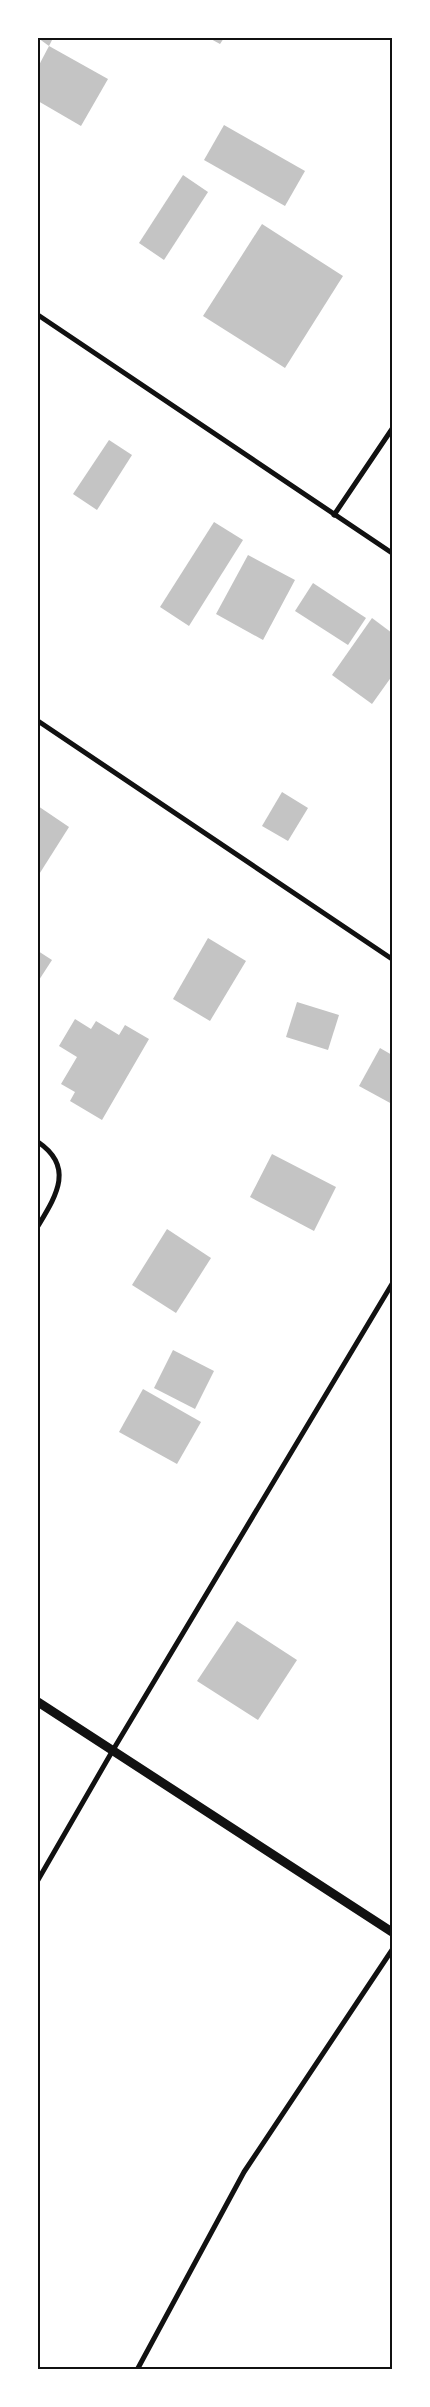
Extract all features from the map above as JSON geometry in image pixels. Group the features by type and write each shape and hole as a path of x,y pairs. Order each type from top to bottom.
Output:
{"street":[{"path":"38,315 392,553"},
{"path":"334,515 392,429"},
{"path":"38,721 392,958"},
{"path":"38,1142 58,1163 60,1182 38,1226"},
{"path":"38,1880 113,1750 392,1284"},
{"path":"38,1702 392,1932"},
{"path":"137,2370 244,2172 392,1950"}],"building":[{"path":"38,38 53,38 49,46"},
{"path":"209,38 224,38 220,44"},
{"path":"49,46 108,79 81,126 38,101 38,67"},
{"path":"224,125 305,171 285,206 204,160"},
{"path":"183,175 208,192 164,260 139,243"},
{"path":"262,224 343,276 285,368 203,316"},
{"path":"109,440 132,455 97,510 73,494"},
{"path":"214,522 243,540 189,626 160,607"},
{"path":"248,555 295,580 263,640 216,614"},
{"path":"313,583 366,618 348,645 295,611"},
{"path":"372,618 392,633 392,676 372,704 332,675"},
{"path":"282,792 308,808 288,841 262,826"},
{"path":"38,806 69,827 38,876"},
{"path":"208,938 246,961 210,1021 173,999"},
{"path":"38,951 52,960 39,980 38,980"},
{"path":"297,1002 339,1015 328,1050 286,1037"},
{"path":"75,1019 91,1029 96,1021 119,1035 125,1025 149,1039 102,1120 70,1101 75,1092 61,1084 77,1057 59,1046"},
{"path":"380,1048 392,1055 392,1104 359,1086"},
{"path":"272,1154 336,1187 314,1231 250,1197"},
{"path":"167,1229 211,1258 176,1313 132,1285"},
{"path":"173,1350 214,1371 195,1409 154,1388"},
{"path":"143,1389 201,1422 177,1464 119,1432"},
{"path":"237,1621 297,1660 258,1720 197,1681"}]}
